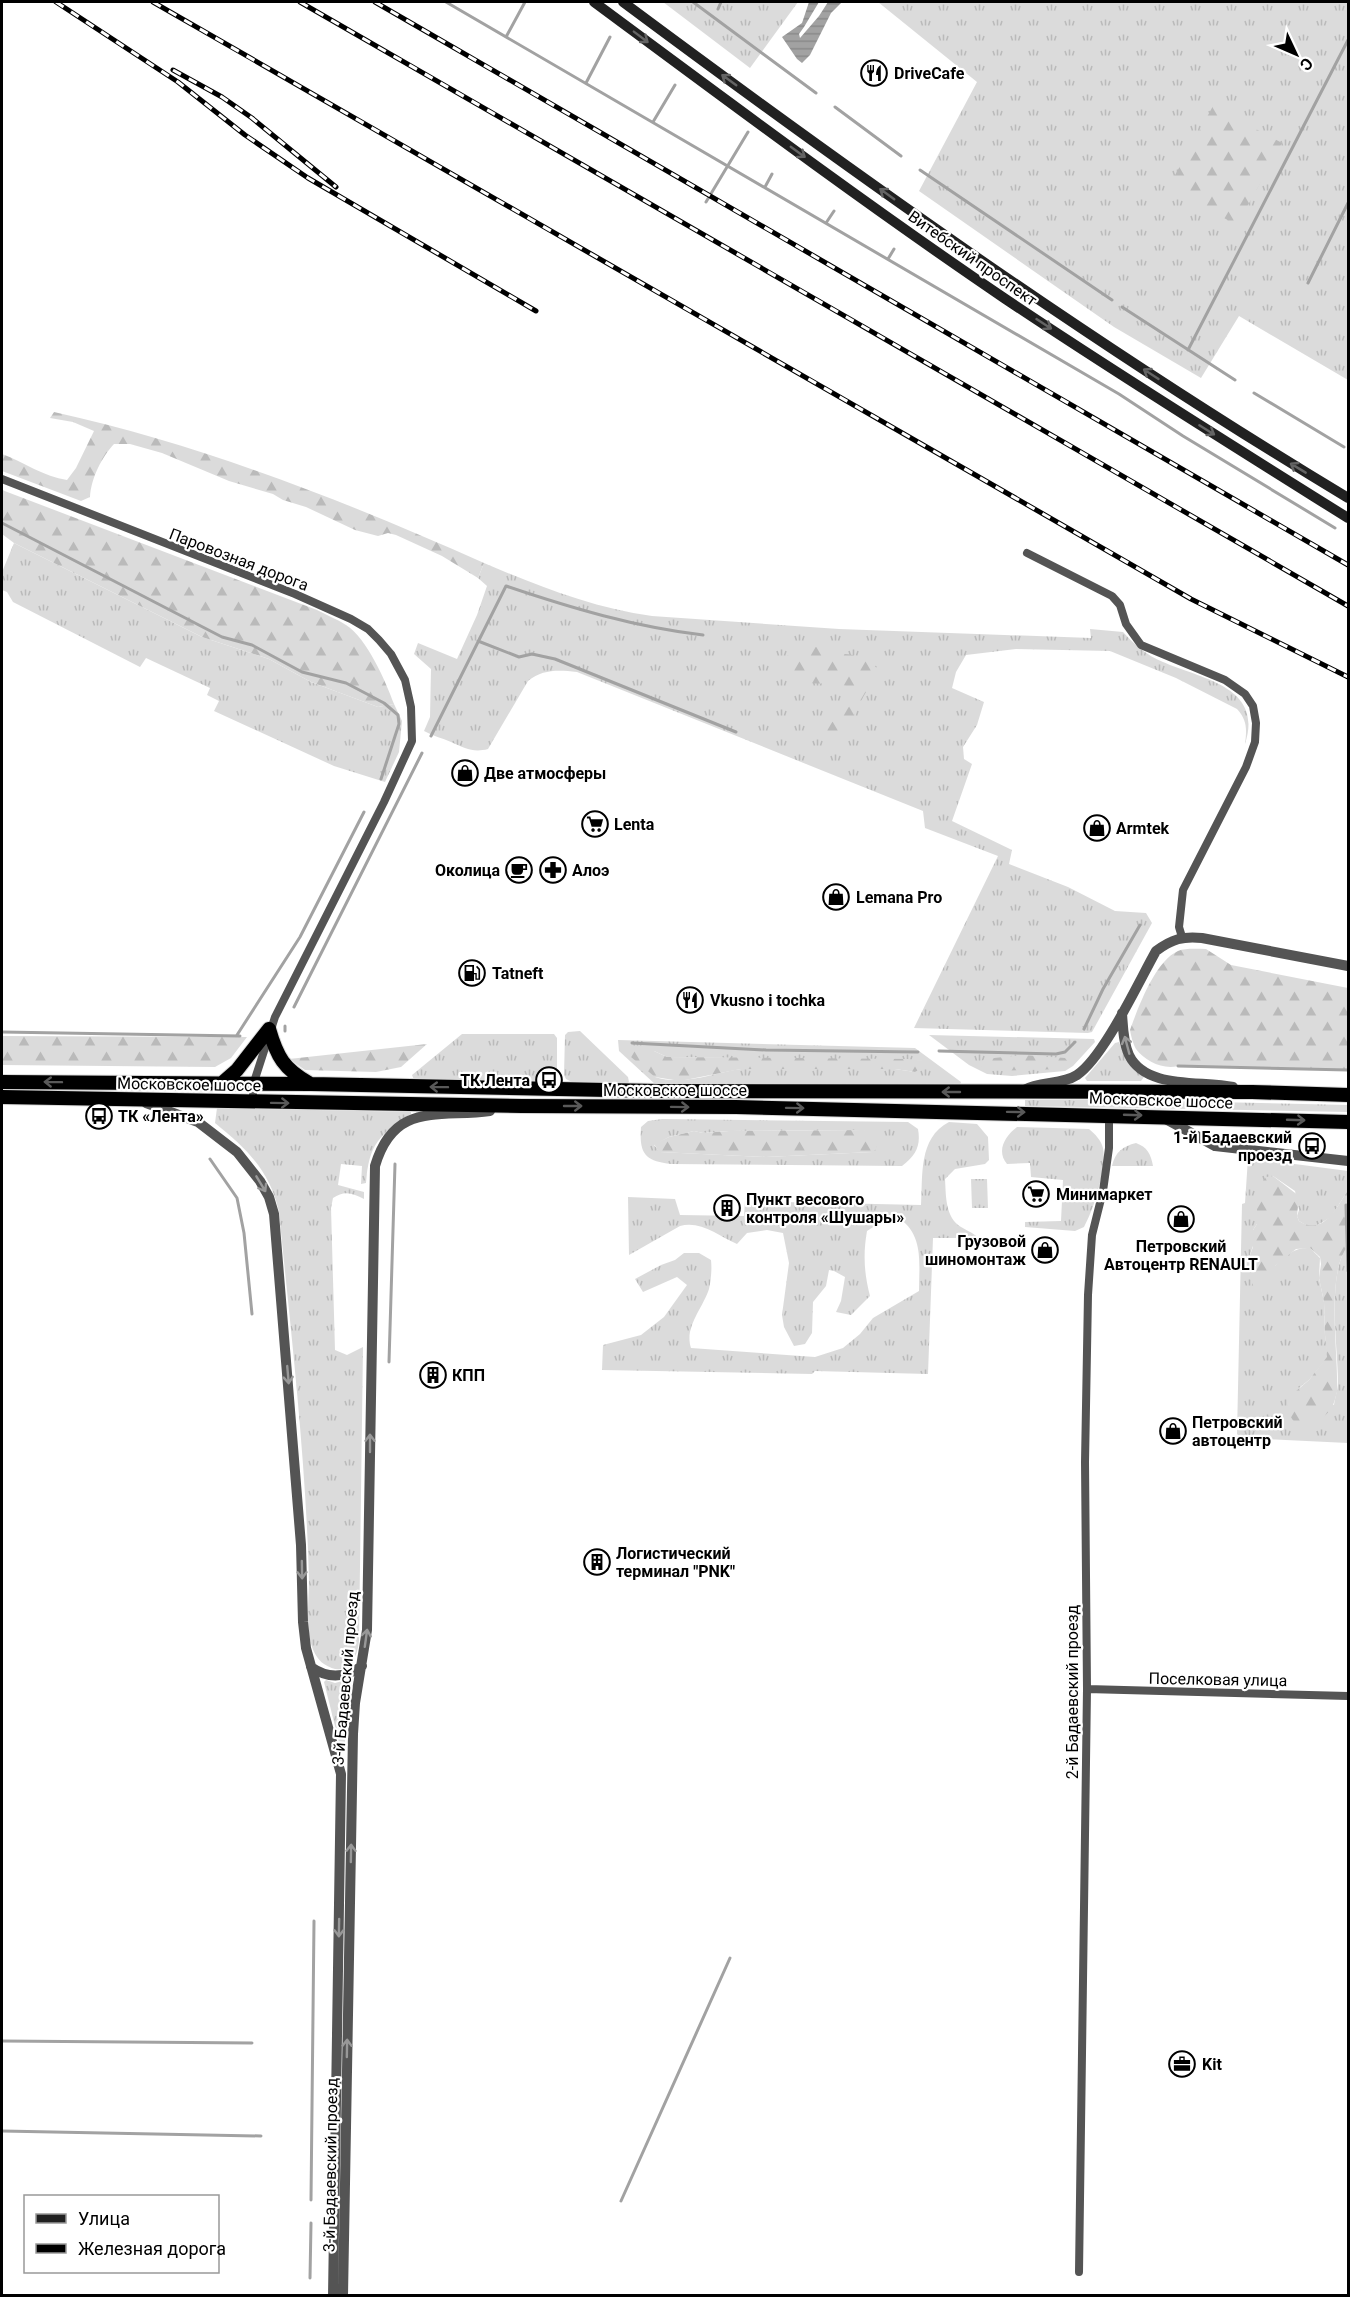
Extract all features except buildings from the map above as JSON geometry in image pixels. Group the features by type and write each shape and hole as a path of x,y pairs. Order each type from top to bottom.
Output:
{"highway":[{"path":"220,1084 237,1070 269,1029"},
{"path":"269,1029 279,1058 295,1075 311,1084"},
{"name":"Московское шоссе","path":"2,1082 311,1084 658,1091 1251,1092 1348,1095"},
{"name":"Московское шоссе","path":"2,1097 522,1106 736,1107 1109,1114 1348,1122"}],"main road":[{"name":"Витебский проспект","path":"594,2 852,192 1003,298 1160,401 1348,518"},
{"name":"Витебский проспект","path":"623,2 974,257 1184,396 1348,498"}],"street":[{"name":"Паровозная дорога","path":"2,479 295,594 351,619 368,629 391,654 405,680 412,721 412,741 405,760 269,1029 253,1085 253,1102"},
{"path":"1027,553 1112,596 1119,605 1126,624 1141,645 1225,680 1245,694 1253,706 1256,723 1255,742 1246,767 1183,890 1179,927 1182,937"},
{"path":"1021,1092 1031,1086 1075,1076 1083,1070 1098,1054 1156,951 1170,941 1182,937 1211,939 1348,966"},
{"path":"1122,1013 1129,1054 1140,1068 1152,1075 1173,1081 1226,1086 1251,1092"},
{"name":"3-й Бадаевский проезд","path":"137,1100 198,1122 237,1152 260,1181 269,1197 274,1214 301,1545 306,1648 341,1774 333,2295"},
{"name":"3-й Бадаевский проезд","path":"344,2295 353,1734 355,1703 368,1630 375,1166 385,1143 393,1132 418,1116 432,1113 481,1112 522,1106"},
{"name":"2-й Бадаевский проезд","path":"1079,2272 1087,1689 1085,1462 1088,1295 1092,1235 1103,1191 1109,1148 1109,1114"},
{"path":"1161,1117 1215,1146 1348,1161"},
{"path":"311,1667 319,1672 337,1676 354,1672 362,1666"},
{"name":"Поселковая улица","path":"1087,1689 1348,1696"}],"green space":[{"path":"663,2 798,2 750,68"},
{"path":"878,2 1348,2 1348,380 1239,316 1201,378 1114,327 919,191 977,82"},
{"path":"1213,106 1282,143 1237,225 1168,188"},
{"path":"54,412 110,425 219,458 379,518 484,563 478,578 442,556 396,535 388,533 378,536 355,530 273,494 229,481 162,453 130,444 114,444 98,468 90,497 81,501 2,471 2,454 42,473 67,480 76,468 94,431 73,422 50,418"},
{"path":"2,490 317,610 339,621 354,631 368,650 394,704 378,707 311,682 269,659 202,637 14,543 2,534"},
{"path":"14,543 202,637 269,659 311,682 378,707 394,704 402,721 399,752 385,782 334,766 214,711 219,701 207,695 210,688 146,658 140,667 13,602 7,592 2,590 2,572"},
{"path":"484,563 587,602 652,616 839,629 1091,638 1090,629 1123,632 1151,656 1211,680 1237,697 1246,709 1248,725 1245,744 1246,725 1237,709 1176,678 1110,651 1016,649 966,655 956,672 952,688 984,702 977,725 963,747 964,759 972,764 952,821 1012,850 1009,864 1068,887 1115,911 1146,913 1152,923 1092,1032 914,1028 998,856 925,828 923,811 577,672 551,671 539,674 528,681 488,749 469,749 424,731 430,717 431,669 414,654 418,643 457,659 487,586 478,578"},
{"path":"816,647 865,658 879,671 876,680 856,710 851,729 829,738 824,734 827,728 858,697 853,690 835,684 797,681 777,666 789,655"},
{"path":"1206,949 1231,965 1348,988 1348,1070 1166,1067 1144,1057 1135,1047 1130,1030 1155,975 1162,964 1178,951"},
{"path":"580,1031 628,1077 629,1082 625,1085 574,1083 566,1079 564,1075 565,1035 568,1032"},
{"path":"462,1034 554,1034 557,1038 557,1079 552,1085 414,1080 412,1075"},
{"path":"929,1035 1094,1039 1095,1042 1073,1066 1065,1071 1012,1076 987,1074 969,1065"},
{"path":"2,1036 247,1037 231,1058 215,1067 2,1065"},
{"path":"618,1040 915,1048 961,1082 960,1085 656,1085 619,1051","holes":["654,1051 667,1057 923,1061 915,1072 895,1069 741,1069 688,1079 655,1077"]},
{"path":"1119,1042 1123,1052 1144,1077 1141,1081 1087,1081 1085,1078 1115,1043"},
{"path":"427,1044 401,1067 376,1072 305,1070 289,1059"},
{"path":"633,1049 654,1051 667,1057 909,1059 923,1061 925,1066 915,1072 895,1069 741,1069 680,1081 655,1077 625,1052"},
{"path":"1022,1055 1065,1058 1068,1062 1067,1066 1062,1069 987,1071 980,1065 980,1062 985,1059"},
{"path":"1025,1100 1348,1105 1348,1112 1025,1106"},
{"path":"217,1108 411,1112 383,1135 378,1142 370,1159 366,1183 361,1184 362,1166 341,1164 338,1185 364,1192 364,1199 352,1194 341,1194 333,1198 331,1208 335,1350 347,1355 363,1347 359,1640 353,1660 344,1668 332,1668 317,1657 312,1648 308,1625 309,1581 305,1489 279,1212 270,1184 256,1162 215,1123"},
{"path":"662,1119 908,1122 918,1129 919,1140 914,1154 902,1166 671,1164 655,1161 643,1150 641,1127 648,1121","holes":["864,1130 872,1152 766,1157 660,1152 654,1145 669,1137 694,1131 703,1133"]},
{"path":"949,1122 977,1124 988,1137 989,1160 985,1164 955,1169 945,1179 947,1204 951,1215 958,1225 979,1238 933,1238 928,1374 602,1370 603,1345 641,1335 664,1317 687,1285 677,1277 643,1292 635,1279 675,1260 684,1253 699,1253 711,1260 709,1289 692,1325 691,1348 815,1357 843,1348 860,1334 873,1318 919,1291 917,1242 908,1226 900,1219 884,1220 867,1231 865,1264 870,1296 851,1315 836,1312 841,1301 845,1277 829,1270 826,1286 813,1302 812,1333 805,1344 794,1346 784,1327 782,1315 789,1263 783,1233 767,1230 747,1233 737,1244 702,1227 680,1226 629,1255 628,1197 675,1199 680,1215 744,1216 745,1201 921,1205 924,1159 927,1148 939,1129"},
{"path":"1017,1127 1089,1129 1096,1135 1103,1148 1103,1166 1092,1210 1084,1227 1075,1231 1025,1227 1025,1222 1061,1221 1063,1180 1031,1177 1030,1163 1007,1164 1002,1154 1003,1144"},
{"path":"864,1130 876,1139 877,1149 872,1152 766,1157 659,1152 654,1144 669,1137 694,1131 703,1133"},
{"path":"1136,1143 1148,1152 1153,1166 1112,1166 1120,1150"},
{"path":"1248,1158 1348,1171 1348,1190 1331,1217 1316,1226 1309,1227 1299,1221 1297,1216 1299,1210 1295,1191 1273,1176 1258,1197 1257,1224 1253,1230 1253,1246 1247,1263 1275,1266 1291,1252 1305,1248 1310,1248 1320,1258 1319,1278 1324,1302 1328,1357 1309,1380 1299,1388 1334,1405 1338,1388 1335,1291 1341,1258 1348,1246 1348,1443 1241,1438 1237,1434 1242,1204 1245,1203"},
{"path":"1273,1176 1299,1196 1297,1216 1299,1221 1308,1225 1322,1223 1328,1218 1348,1190 1348,1246 1341,1259 1335,1295 1337,1392 1330,1410 1316,1422 1308,1425 1295,1423 1288,1409 1288,1398 1309,1380 1327,1357 1324,1302 1319,1278 1320,1257 1310,1248 1296,1249 1275,1266 1275,1272 1261,1291 1255,1290 1247,1271 1247,1263 1253,1247 1253,1230 1257,1224 1257,1197 1262,1182 1266,1177"},
{"path":"971,1179 987,1179 988,1208 972,1208"},
{"path":"458,1367 476,1367 476,1382 458,1382"},
{"path":"326,1680 335,1683 346,1680 349,1683 345,1705 345,1751 341,1750 324,1682"}],"shaded area":[{"path":"809,2 819,2 799,34 800,38 828,2 842,2 831,13 810,55 802,63 782,37 802,23"}],"waterway":[{"path":"446,2 1119,394 1183,436 1335,528"},
{"path":"506,37 525,2"},
{"path":"693,2 816,93"},
{"path":"718,9 721,2"},
{"path":"586,83 610,37"},
{"path":"1188,350 1348,40"},
{"path":"653,122 675,85"},
{"path":"835,107 901,156"},
{"path":"706,202 748,132"},
{"path":"920,170 1112,300"},
{"path":"765,187 772,174"},
{"path":"1308,283 1348,203"},
{"path":"826,223 834,211"},
{"path":"888,259 894,249"},
{"path":"1122,307 1235,380"},
{"path":"1254,393 1344,447"},
{"path":"2,523 222,637 252,645 302,672 346,683 384,703 398,715 399,724 381,779"},
{"path":"431,736 506,586 603,616 703,635"},
{"path":"478,641 519,657 532,654 555,659 736,732"},
{"path":"294,1007 422,753"},
{"path":"237,1035 300,937 364,812"},
{"path":"1084,1029 1103,989 1140,925"},
{"path":"285,1026 285,1031"},
{"path":"2,1032 240,1036"},
{"path":"939,1051 1056,1054 1065,1052 1075,1042"},
{"path":"632,1043 766,1050 918,1052"},
{"path":"1178,1066 1348,1070"},
{"path":"210,1159 237,1198 244,1233 252,1314"},
{"path":"389,1362 395,1164"},
{"path":"1346,1205 1348,1271"},
{"path":"311,2200 314,1921"},
{"path":"621,2201 730,1958"},
{"path":"2,2041 252,2043"},
{"path":"2,2131 261,2136"},
{"path":"310,2278 311,2223"}],"railway":[{"path":"56,2 178,82 245,135 308,178 536,311"},
{"path":"153,2 1191,599 1348,677"},
{"path":"300,2 1348,606"},
{"path":"375,2 1348,565"},
{"path":"173,70 222,97 252,118 336,187"}],"place":[{"name":"DriveCafe","path":"874,73"},
{"name":"Две атмосферы","path":"465,773"},
{"name":"Lenta","path":"595,824"},
{"name":"Armtek","path":"1097,828"},
{"name":"Околица","path":"519,870"},
{"name":"Алоэ","path":"553,870"},
{"name":"Lemana Pro","path":"836,897"},
{"name":"Tatneft","path":"472,973"},
{"name":"Vkusno i tochka","path":"690,1000"},
{"name":"ТК Лента","path":"549,1080"},
{"name":"ТК «Лента»","path":"99,1116"},
{"name":"1-й Бадаевский проезд","path":"1312,1146"},
{"name":"Минимаркет","path":"1036,1194"},
{"name":"Пункт весового контроля «Шушары»","path":"727,1208"},
{"name":"Петровский Автоцентр RENAULT","path":"1181,1219"},
{"name":"Грузовой шиномонтаж","path":"1045,1250"},
{"name":"КПП","path":"433,1375"},
{"name":"Петровский автоцентр","path":"1173,1431"},
{"name":"Логистический терминал \"PNK\"","path":"597,1562"},
{"name":"Kit","path":"1182,2064"}]}
